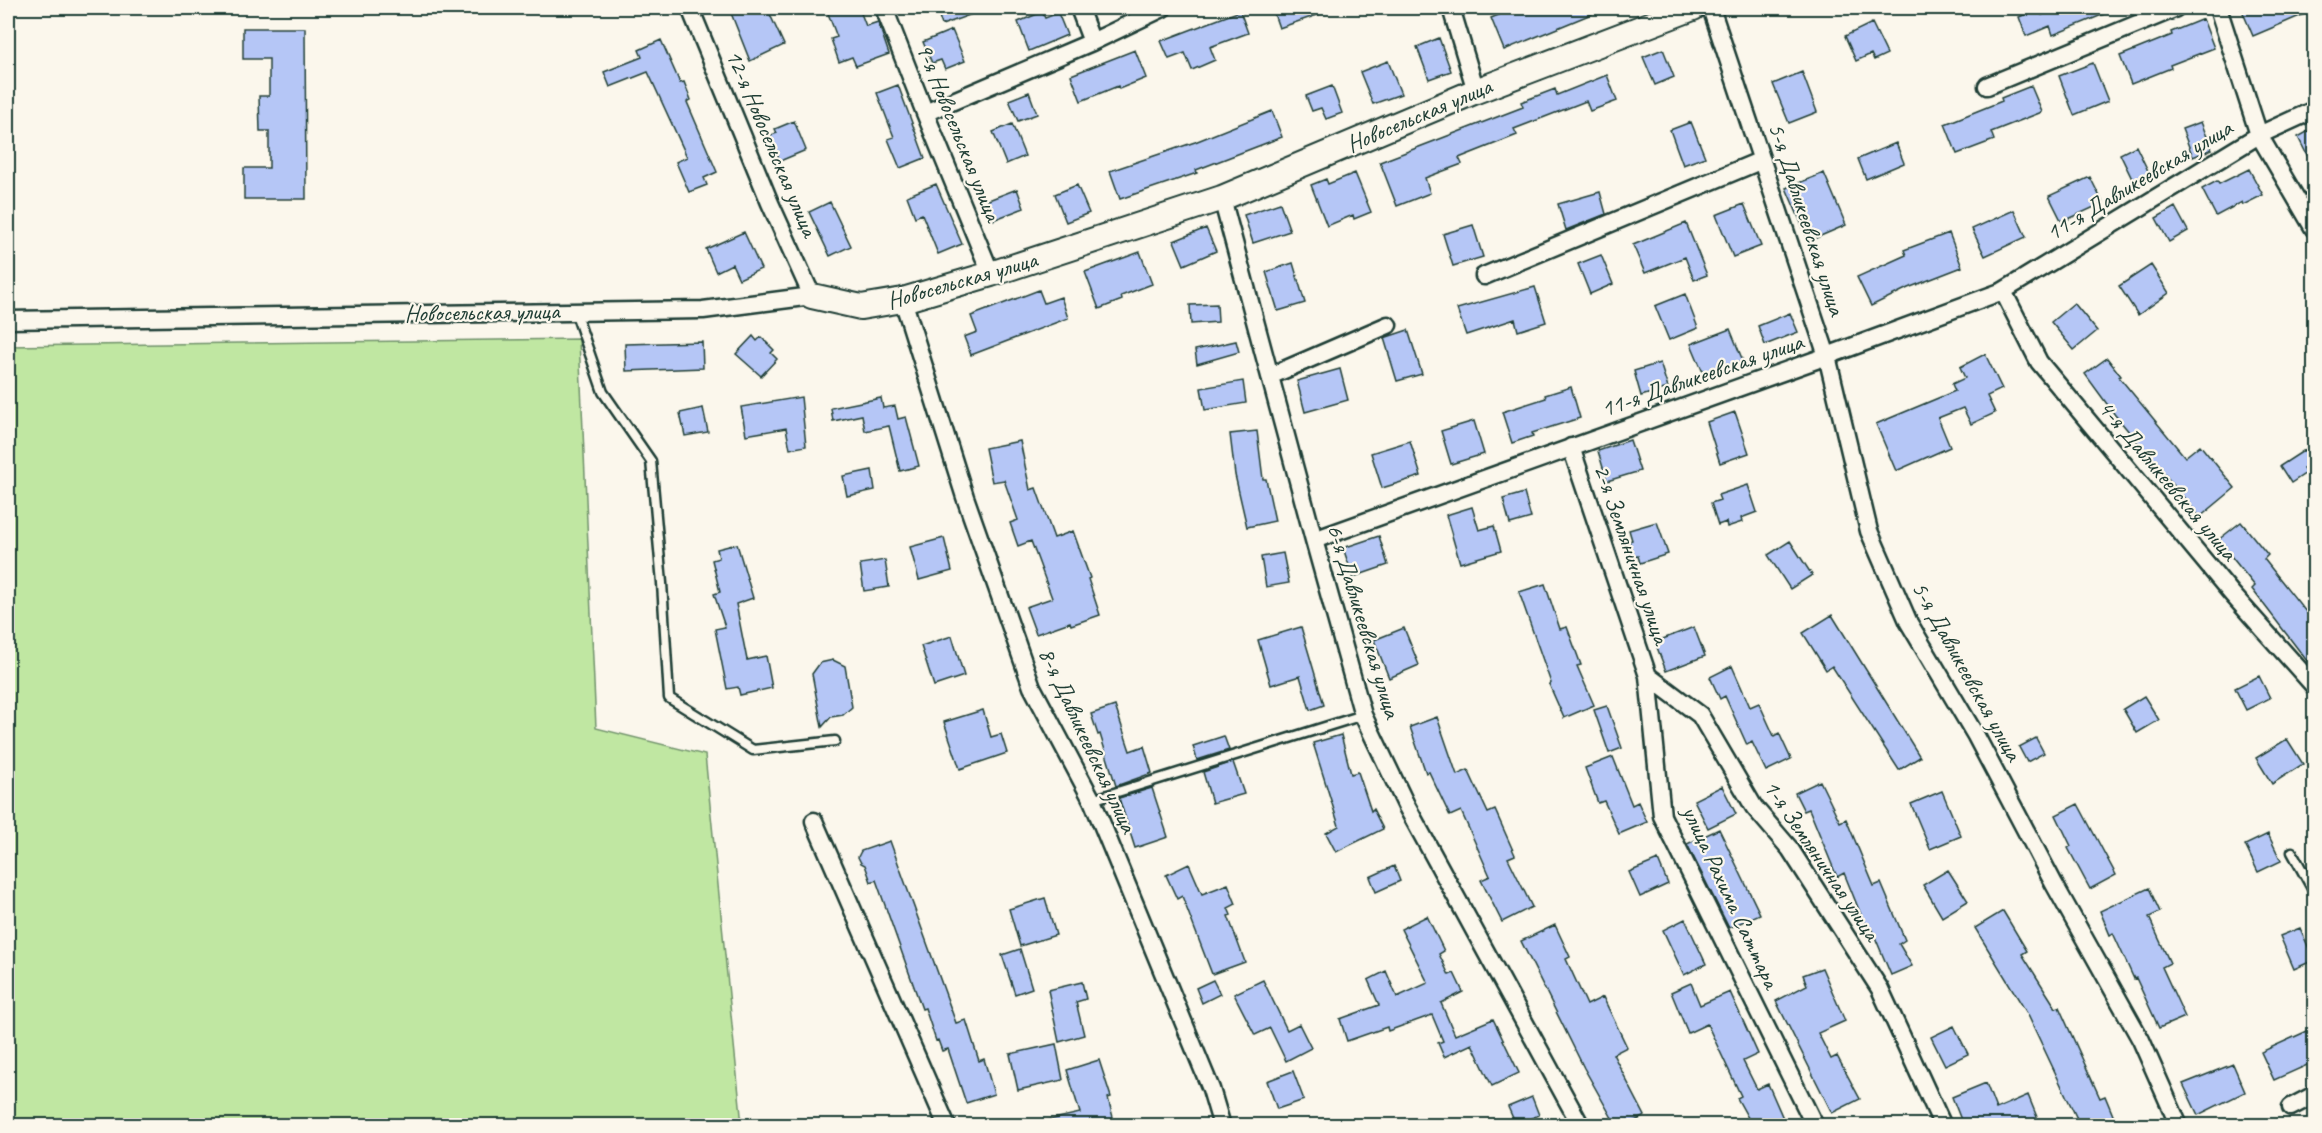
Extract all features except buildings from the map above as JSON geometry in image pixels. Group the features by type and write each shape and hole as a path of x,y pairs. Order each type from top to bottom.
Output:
{"street":[{"name":"12-я Новосельская улица","path":"690,8 770,203 813,296"},
{"name":"9-я Новосельская улица","path":"884,8 991,274"},
{"path":"1079,8 1092,42"},
{"path":"925,113 1092,42 1163,8"},
{"path":"1451,8 1476,91"},
{"name":"5-я Давликеевская улица","path":"1711,8 1827,356 1869,531 1909,623 1976,736 2054,884 2141,1040 2179,1125"},
{"path":"1987,86 2176,8"},
{"path":"2218,8 2259,135 2314,229"},
{"name":"Новосельская улица","path":"8,320 703,310 813,296 861,307 903,300 991,274 1222,198 1476,91 1681,10"},
{"name":"11-я Давликеевская улица","path":"1314,540 2003,291 2259,135 2314,110"},
{"path":"1484,276 1762,160"},
{"name":"6-я Давликеевская улица","path":"1222,198 1363,715 1407,807 1581,1125"},
{"name":"4-я Давликеевская улица","path":"2003,291 2039,362 2232,594 2314,686"},
{"name":"8-я Давликеевская улица","path":"903,300 965,497 1032,687 1092,800 1211,1089 1222,1125"},
{"path":"1270,376 1388,325"},
{"name":"2-я Земляничная улица","path":"1571,447 1648,676"},
{"name":"улица Рахима Саттара","path":"1648,676 1662,816 1815,1125"},
{"name":"1-я Земляничная улица","path":"1648,676 1700,715 1754,807 1790,849 1880,989 1943,1125"},
{"path":"814,821 947,1125"},
{"path":"2291,1107 2314,1095"}],"lane":[{"path":"575,311 603,392 651,461 669,699 753,750 836,741"},
{"path":"1092,800 1363,715"},
{"path":"2292,852 2314,892"}],"green space":[{"path":"579,339 596,728 705,755 742,1125 8,1125 8,346"}]}
